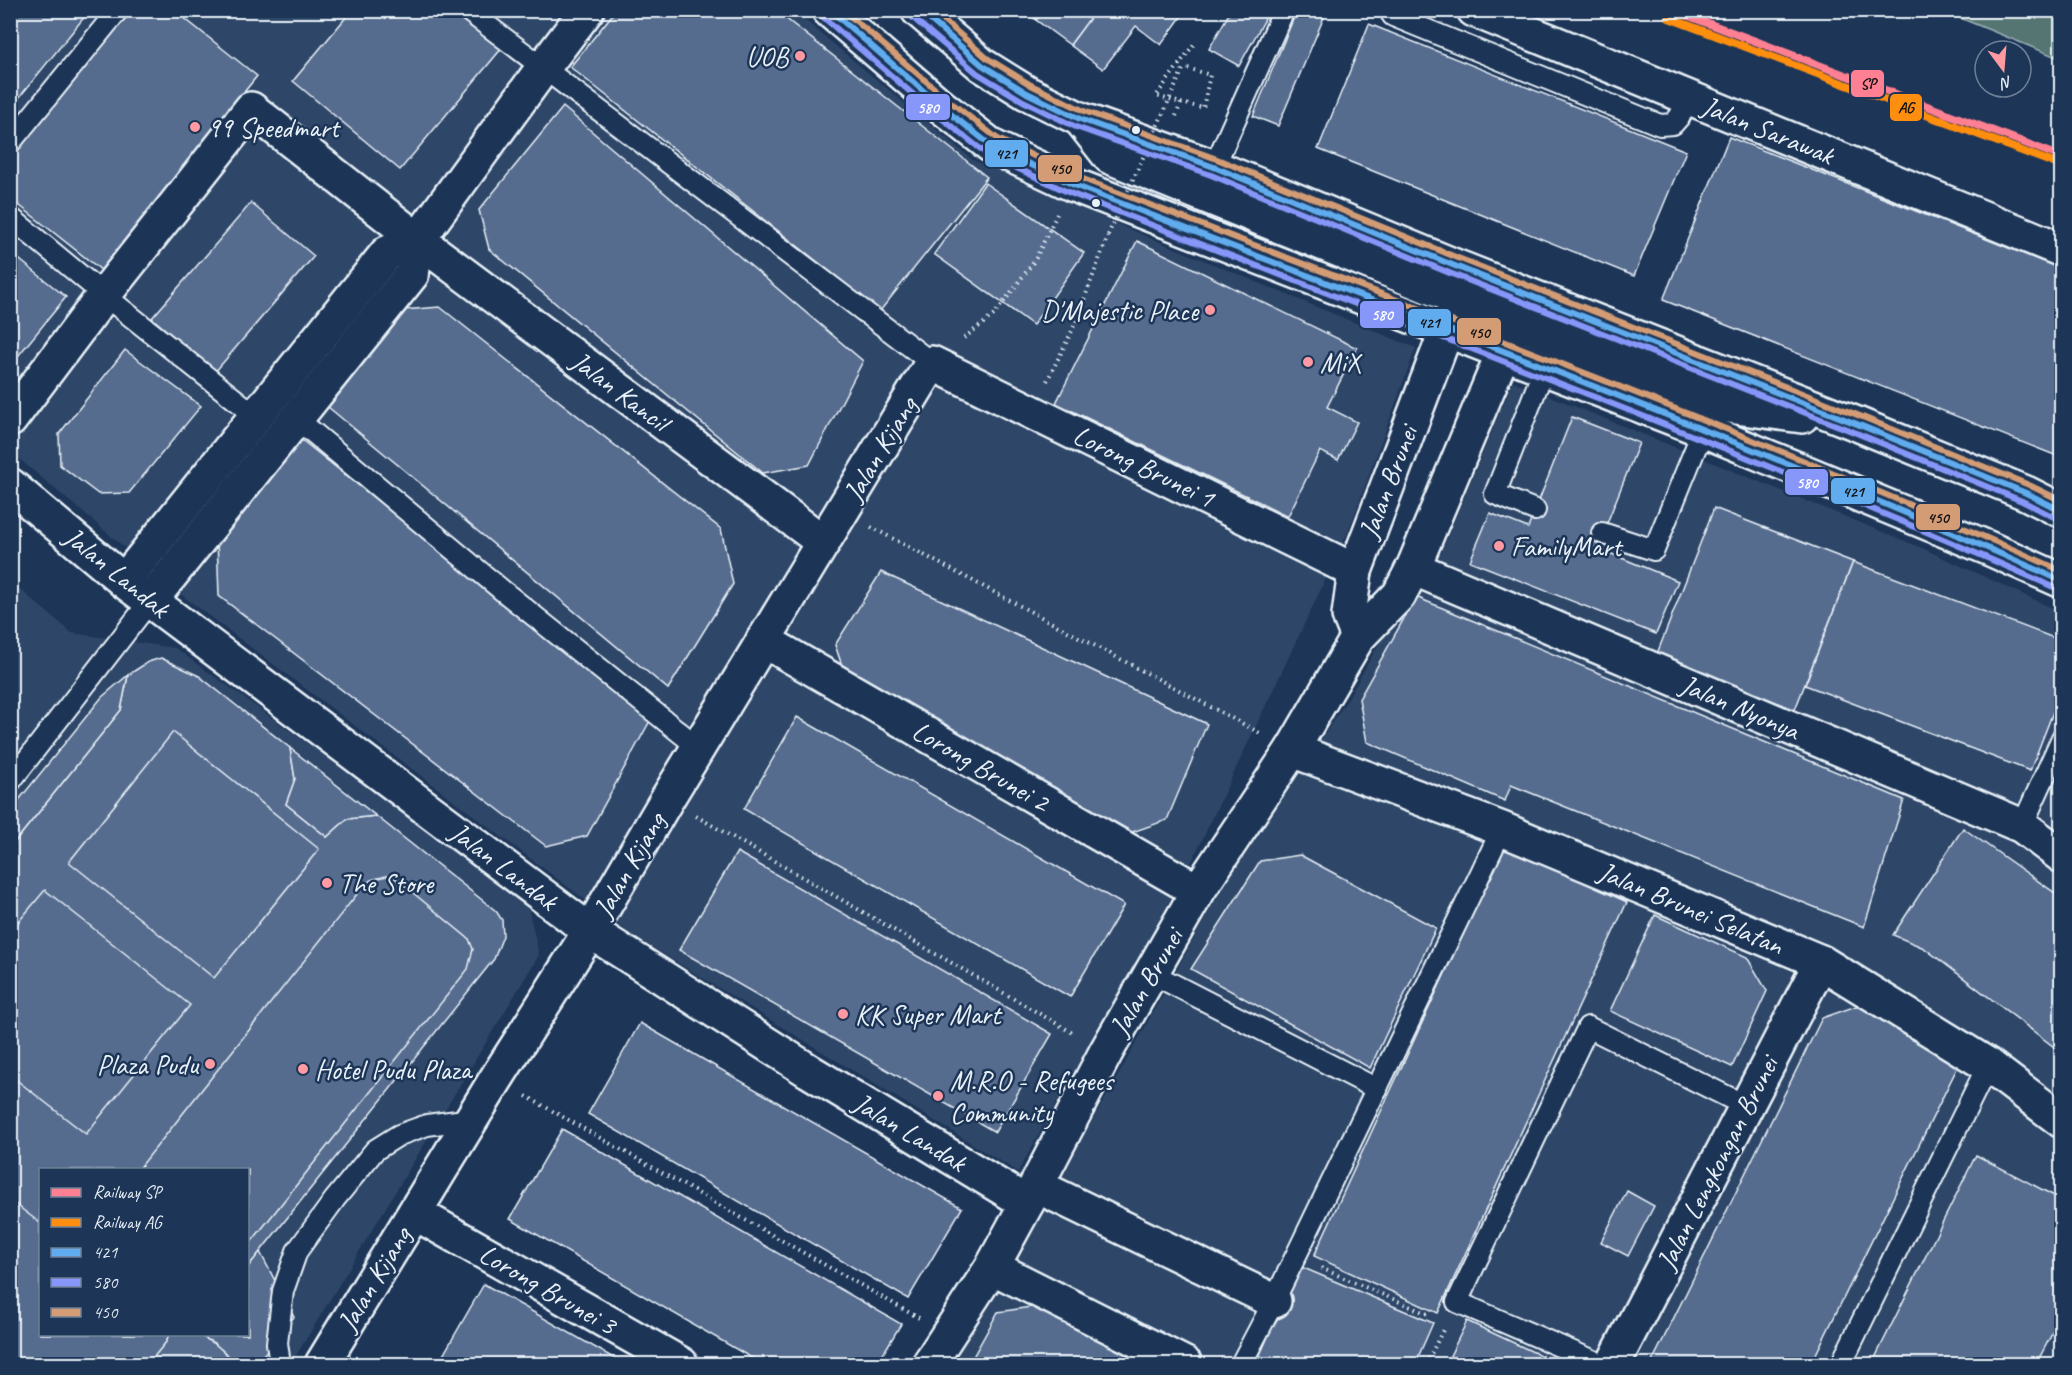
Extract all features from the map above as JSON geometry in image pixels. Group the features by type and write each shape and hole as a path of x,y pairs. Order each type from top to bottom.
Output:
{"street":[{"path":"150,601 412,274 418,240 587,10"},
{"path":"829,10 942,107 993,147 1074,185 1703,430 1948,531 2061,581"},
{"path":"918,10 982,65 1027,93 1080,119 1214,167 1455,266 1857,424 2026,493 2061,511"},
{"name":"Jalan Sarawak","path":"1474,10 2061,250"},
{"name":"Jalan Kancil","path":"104,295 251,109 418,240 823,542"},
{"path":"1080,119 1110,157 1720,405 1857,424"},
{"path":"124,581 387,253 418,240"},
{"path":"10,420 104,295"},
{"name":"Jalan Brunei","path":"1358,637 1349,615 1355,571 1445,329 1459,299"},
{"name":"Jalan Brunei","path":"929,1365 992,1267 1106,1052 1198,891 1292,750 1358,637 1399,595 1413,568 1516,322"},
{"name":"Lorong Brunei 1","path":"932,363 1355,571"},
{"name":"Jalan Kijang","path":"322,1365 496,1079 590,931 698,747 932,363"},
{"name":"Jalan Landak","path":"10,485 150,601 590,931 809,1071 1032,1195 1274,1301"},
{"name":"Jalan Nyonya","path":"1413,568 2022,826 2061,856"},
{"name":"Lorong Brunei 2","path":"764,640 1198,891"},
{"name":"Jalan Brunei Selatan","path":"1292,750 1502,829 1821,962 1988,1065 2061,1120"},
{"name":"Jalan Lengkongan Brunei","path":"1613,1365 1821,962"},
{"name":"Lorong Brunei 3","path":"415,1213 681,1365"},
{"path":"992,1267 1185,1365"}],"lane":[{"path":"10,142 118,10"},
{"path":"467,10 932,363"},
{"path":"1214,167 1284,10"},
{"path":"1389,10 1393,16 1660,125 1673,124 1680,116 1688,97"},
{"path":"10,217 256,416"},
{"path":"1535,510 1495,494 1544,369"},
{"path":"297,419 504,591 698,747"},
{"path":"1602,533 1654,550 1703,430"},
{"path":"10,782 150,601"},
{"path":"2022,826 2061,738"},
{"path":"1241,1365 1296,1257 1502,829"},
{"path":"1151,973 1377,1089"},
{"path":"1601,1365 1457,1302 1588,1027 1746,1106"},
{"path":"1841,1365 1988,1065"},
{"path":"280,1365 277,1343 283,1291 297,1251 335,1199 375,1150 399,1135 427,1125 472,1119"}],"path":[{"path":"1032,411 1073,329 1108,235 1184,67 1210,75 1203,108 1181,103 1156,96 1194,44"},
{"path":"1162,149 1181,103"},
{"path":"932,363 994,315 1035,260 1074,185"},
{"path":"841,512 1292,750"},
{"path":"667,799 1106,1052"},
{"path":"496,1079 947,1334"},
{"path":"1296,1257 1447,1322"},
{"path":"1426,1365 1457,1302"}],"shaded area":[{"path":"10,11 794,11 973,160 1131,230 1416,348 1348,532 1193,859 1018,1172 629,933 179,593 11,452"},
{"path":"1513,381 1922,548 2061,612 2061,1364 952,1364 1114,1083 1214,902 1347,700 1380,642 1426,588"},
{"name":"Plaza Pudu","path":"10,581 72,633 175,648 527,902 539,955 291,1364 11,1364"}],"green space":[{"path":"1943,11 2061,11 2061,59 2033,48 2033,39 2012,39"}],"building":[{"path":"10,10 90,10 10,109"},
{"path":"127,10 174,10 257,76 101,270 10,198 10,154"},
{"path":"352,10 456,10 502,48 400,170 293,81"},
{"path":"616,10 775,10 987,177 880,311 570,67"},
{"path":"1024,10 1043,10 1036,20"},
{"path":"1043,10 1096,10 1070,45 1036,20"},
{"path":"1096,10 1186,10 1161,45 1136,26 1103,69 1070,45"},
{"path":"1231,10 1270,10 1239,66 1209,49"},
{"path":"1297,10 1327,10 1278,126 1253,116"},
{"path":"1369,24 1686,151 1634,276 1318,149"},
{"path":"563,107 863,361 809,465 763,473 489,249 479,210"},
{"path":"1729,137 2062,269 2062,458 1663,300"},
{"path":"985,183 1084,253 1033,325 934,254"},
{"path":"251,203 314,256 215,372 152,318"},
{"path":"1137,241 1357,348 1327,407 1357,422 1338,460 1320,451 1288,516 1056,403"},
{"path":"10,252 66,297 10,366"},
{"path":"440,307 721,529 733,584 668,689 322,402 403,310"},
{"path":"125,350 201,406 129,493 98,494 60,465 59,434"},
{"path":"1572,417 1639,443 1597,548 1678,581 1656,634 1470,561 1490,513 1528,528"},
{"path":"298,437 651,719 587,836 546,846 219,596 217,539"},
{"path":"1714,508 1853,562 1794,712 1655,659"},
{"path":"1853,562 2062,641 2062,689 2030,771 1805,685"},
{"path":"881,572 1207,724 1167,820 1124,835 849,686 835,645"},
{"path":"1416,597 1904,800 1864,927 1511,785 1505,801 1367,742 1359,699"},
{"name":"Plaza Pudu","path":"161,658 199,676 290,748 295,779 286,804 327,837 347,819 376,816 496,911 502,920 503,936 494,959 249,1266 249,1168 39,1168 39,1336 201,1336 214,1343 230,1357 234,1364 10,1364 10,848 121,710 128,675 148,662"},
{"path":"128,675 121,710 10,848 10,811 102,697"},
{"path":"797,717 1124,905 1070,997 744,809"},
{"path":"173,732 319,849 214,978 69,862"},
{"path":"290,748 376,816 347,819 327,837 286,804 295,779"},
{"path":"1963,828 2062,898 2062,1053 1924,948 1893,935"},
{"path":"1504,846 1627,902 1438,1313 1314,1256"},
{"path":"737,852 1052,1034 995,1132 679,950"},
{"path":"1300,855 1436,928 1370,1068 1191,969 1260,861"},
{"name":"Hotel Pudu Plaza","path":"390,875 395,878 469,939 473,949 468,969 249,1245 249,1168 140,1168 365,884"},
{"path":"45,890 190,1005 86,1134 10,1075 10,932"},
{"path":"1655,915 1747,957 1767,991 1732,1067 1610,1011"},
{"path":"1859,1005 1960,1062 1811,1364 1651,1364 1822,1018"},
{"path":"640,1023 962,1208 908,1299 588,1114"},
{"path":"562,1129 901,1324 877,1364 762,1364 510,1219"},
{"path":"1976,1155 2062,1200 2062,1315 2036,1364 1872,1364"},
{"path":"1627,1191 1654,1206 1628,1256 1601,1242"},
{"path":"10,1200 39,1222 39,1336 168,1336 148,1364 10,1364"},
{"path":"260,1252 294,1317 256,1364 234,1364 230,1357 214,1343 201,1336 249,1336 249,1266"},
{"path":"1299,1266 1433,1323 1415,1364 1256,1364"},
{"path":"484,1284 624,1364 438,1364"},
{"path":"1038,1306 1150,1364 969,1364 998,1312"},
{"path":"1467,1321 1559,1364 1446,1364"}],"rail line":[{"name":"SP","path":"1673,10 2062,157"},
{"name":"AG","path":"1669,18 2059,165"}],"transit line":[{"name":"421","path":"830,10 942,107 993,147 1074,185 1694,426 2062,581"},
{"name":"450","path":"843,10 948,100 998,139 1078,177 1695,417 2062,571"},
{"name":"421","path":"919,10 982,65 1027,93 1080,119 1214,167 1455,266 1857,424 2026,493 2062,511"},
{"name":"450","path":"932,10 987,58 1031,85 1084,111 1217,159 1458,258 1860,416 2029,485 2062,501"},
{"name":"580","path":"823,17 936,114 987,154 1070,193 1690,435 2058,589"},
{"name":"580","path":"912,17 977,73 1023,101 1076,127 1211,175 1452,274 1854,432 2022,501 2058,519"}],"place":[{"name":"UOB","path":"800,56"},
{"name":"99 Speedmart","path":"195,127"},
{"name":"D'Majestic Place","path":"1210,310"},
{"name":"MiX","path":"1308,362"},
{"name":"FamilyMart","path":"1499,546"},
{"name":"The Store","path":"327,883"},
{"name":"KK Super Mart","path":"843,1014"},
{"name":"Plaza Pudu","path":"210,1064"},
{"name":"Hotel Pudu Plaza","path":"303,1069"},
{"name":"M.R.O - Refugees Community","path":"938,1096"}]}
